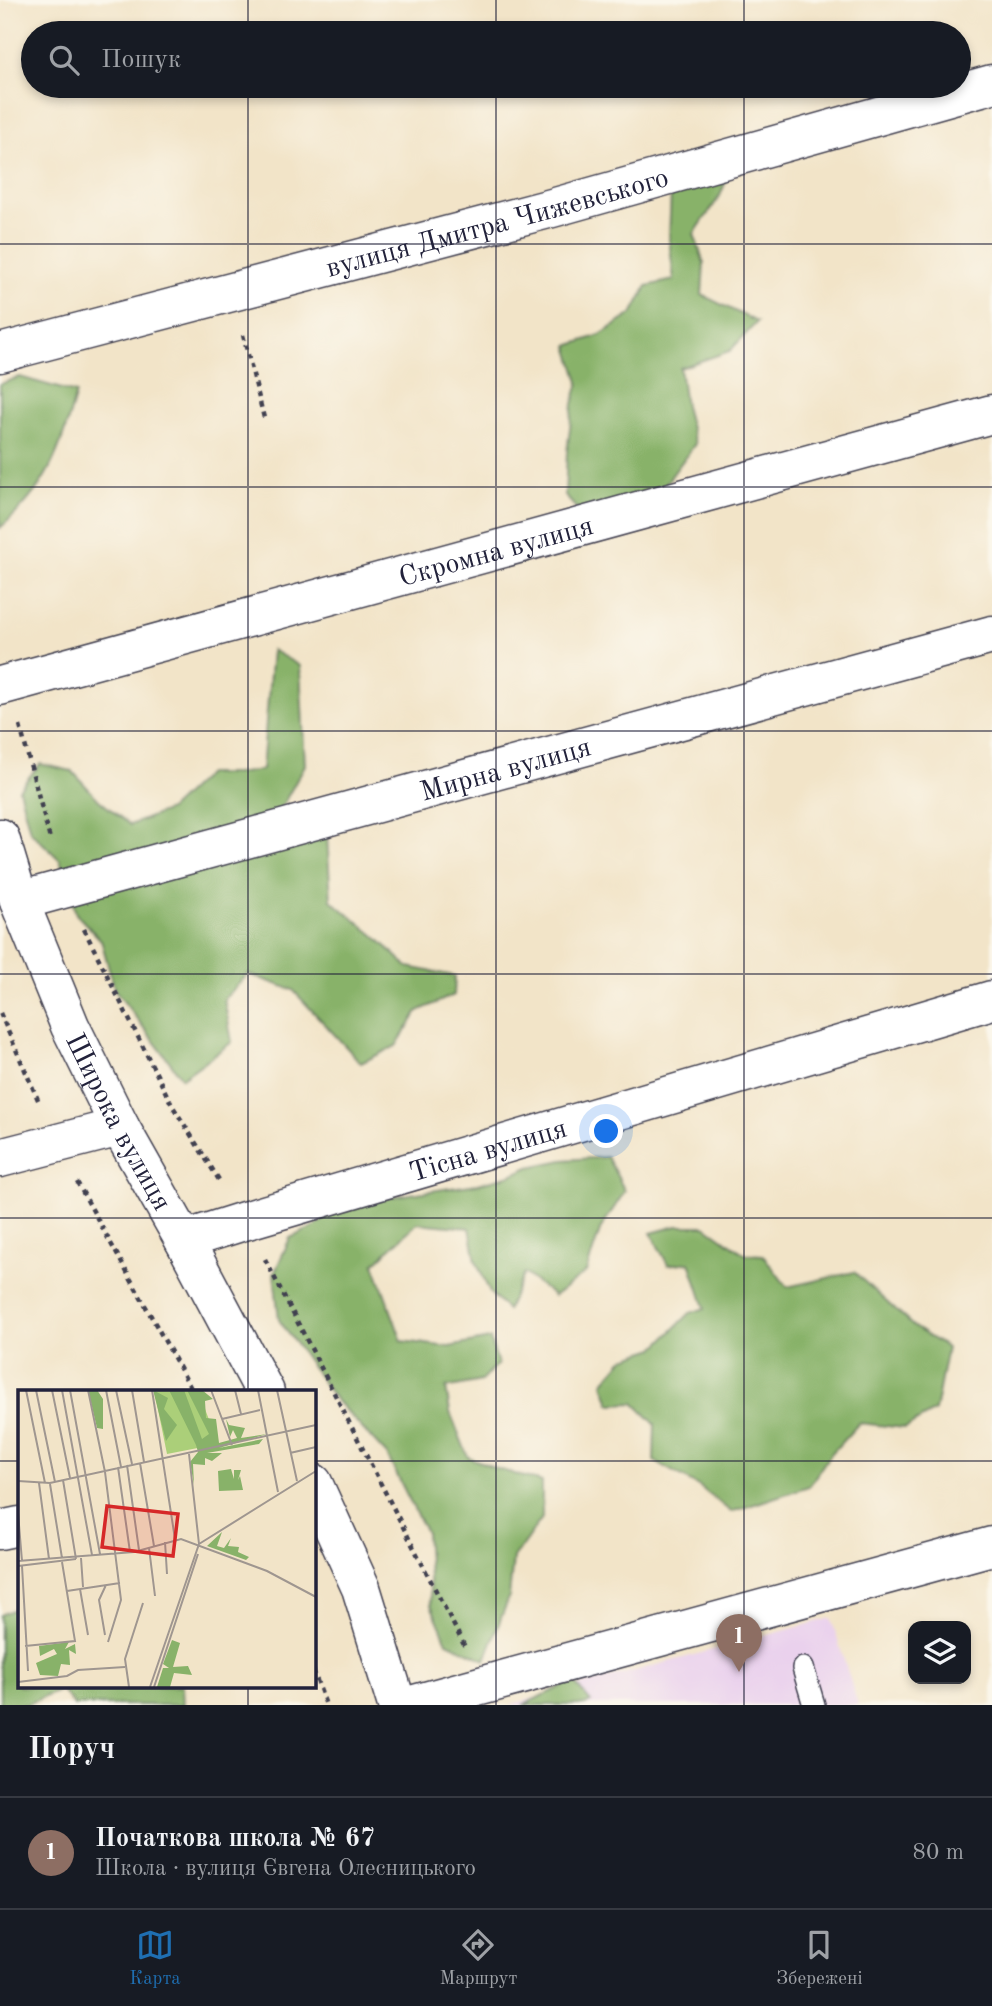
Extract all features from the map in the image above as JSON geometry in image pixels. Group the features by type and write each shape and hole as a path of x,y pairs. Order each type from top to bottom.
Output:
{"street":[{"name":"вулиця Дмитра Чижевського","path":"971,90 992,84"},
{"name":"вулиця Дмитра Чижевського","path":"0,353 552,208 942,98"},
{"name":"Скромна вулиця","path":"9,702 992,414"},
{"name":"Мирна вулиця","path":"19,901 992,635"},
{"name":"Широка вулиця","path":"0,838 19,901 70,1026 120,1127 264,1390"},
{"name":"Тісна вулиця","path":"184,1240 992,999"},
{"path":"0,1158 120,1127"},
{"path":"315,1487 361,1588 397,1705"},
{"path":"0,1530 18,1527"},
{"path":"411,1705 992,1546"}],"lane":[{"path":"803,1668 814,1705"}],"path":[{"path":"232,293 265,422"},
{"path":"9,702 52,848"},
{"path":"82,926 172,1105 226,1190"},
{"path":"0,1013 41,1106"},
{"path":"76,1181 192,1390"},
{"path":"264,1258 465,1647"},
{"path":"315,1675 326,1705"}],"shaded area":[{"path":"831,1618 858,1705 512,1705 512,1704"}],"green space":[{"path":"726,181 720,196 694,234 704,263 702,295 757,322 730,351 680,368 685,406 695,444 664,486 581,513 565,496 567,452 573,404 579,382 568,346 600,335 632,314 647,286 674,280 669,239 671,190"},
{"path":"20,377 76,393 58,451 41,483 0,528 0,384"},
{"path":"272,650 300,666 305,765 280,810 327,835 331,900 408,967 455,976 454,995 418,1011 396,1046 361,1063 293,990 248,974 224,999 232,1042 182,1078 115,990 101,940 76,914 60,860 30,831 19,789 40,764 72,771 99,800 130,825 169,810 207,774 236,774 262,770"},
{"path":"607,1157 625,1191 601,1228 586,1272 554,1296 524,1273 507,1310 490,1293 476,1261 470,1228 417,1223 374,1264 402,1341 449,1347 490,1339 498,1364 481,1381 446,1388 450,1412 468,1457 542,1482 542,1518 513,1558 509,1597 485,1660 447,1642 431,1605 426,1533 387,1455 334,1398 279,1320 274,1274 290,1238 312,1228 344,1204 477,1184 529,1167 563,1160"},
{"path":"677,1226 705,1226 745,1254 763,1255 787,1287 854,1272 914,1327 947,1348 935,1411 905,1428 859,1423 829,1456 809,1486 731,1512 700,1487 654,1461 655,1424 634,1403 610,1404 603,1383 624,1358 655,1348 690,1313 705,1308 690,1262 668,1265 651,1233"},
{"path":"18,1607 18,1688 182,1688 183,1705 74,1705 61,1690 25,1705 0,1705 0,1615"},
{"path":"573,1681 591,1702 585,1705 523,1705"}],"place":[{"name":"Початкова школа № 67","path":"739,1672"}]}
